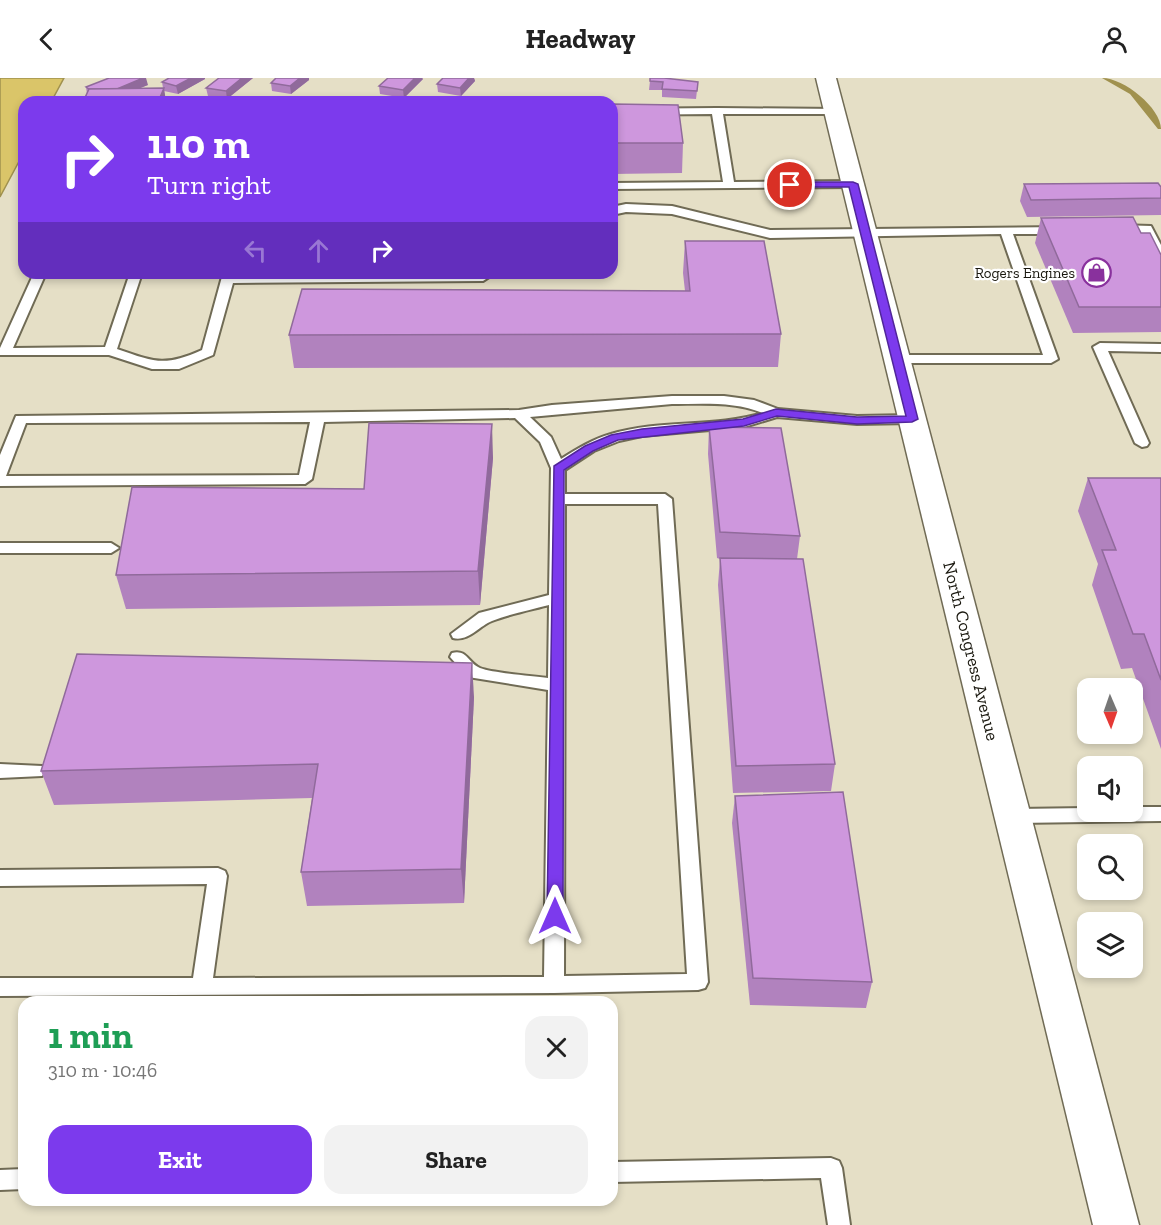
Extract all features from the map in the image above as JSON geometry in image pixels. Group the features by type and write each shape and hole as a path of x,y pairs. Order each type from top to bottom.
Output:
{"street":[{"name":"North Congress Avenue","path":"826,78 1116,1225"}],"lane":[{"path":"717,111 729,185"},
{"path":"618,112 835,111"},
{"path":"618,186 853,184"},
{"path":"618,210 672,210 770,234 1076,230"},
{"path":"1100,230 1147,229 1161,258"},
{"path":"897,359 1051,358 1006,230"},
{"path":"37,279 5,352 110,351 152,365 179,365 208,352 228,279"},
{"path":"110,351 134,279"},
{"path":"1142,443 1100,347 1161,348"},
{"path":"0,474 21,419 318,418 519,414 552,408 672,400 724,400 754,404 776,413 857,420 912,419"},
{"path":"558,468 589,448 615,437 642,432 744,423 776,413"},
{"path":"519,414 546,440 558,468 554,985"},
{"path":"0,482 305,479 318,418"},
{"path":"0,987 554,985 698,982 665,499 558,499"},
{"path":"0,548 111,548"},
{"path":"459,634 485,617 557,598"},
{"path":"458,657 474,673 556,685"},
{"path":"0,771 36,771"},
{"path":"1012,816 1161,814"},
{"path":"0,878 218,876 202,986"},
{"path":"618,1172 831,1168 838,1225"},
{"path":"0,1179 18,1179"}],"shaded area":[{"path":"0,78 64,78 54,96 18,96 18,163 0,197"}],"building":[{"path":"109,78 143,78 117,89 89,89 86,87"},
{"path":"169,78 191,78 176,86 162,82"},
{"path":"219,78 242,78 226,91 206,88"},
{"path":"276,78 300,78 290,86 271,83"},
{"path":"388,78 415,78 403,90 379,86"},
{"path":"443,78 469,78 460,88 437,84"},
{"path":"650,78 698,82 697,91 662,89 663,82 650,81"},
{"path":"164,88 161,96 86,96 89,89"},
{"path":"618,104 678,105 683,143 618,143"},
{"path":"1158,183 1161,187 1161,198 1031,200 1024,184"},
{"path":"1133,217 1141,233 1150,233 1161,255 1161,307 1079,307 1041,218"},
{"path":"685,241 764,241 781,334 289,335 302,289 690,291"},
{"path":"369,423 492,424 478,571 116,575 132,487 364,489"},
{"path":"709,427 781,428 800,536 720,532"},
{"path":"1088,478 1161,478 1161,680 1144,634 1133,634 1102,550 1116,550"},
{"path":"720,558 803,559 835,764 736,766"},
{"path":"77,654 472,663 461,869 301,872 318,764 41,771"},
{"path":"843,792 872,982 753,978 735,796"}],"waterway":[{"path":"1106,78 1133,92 1161,127"}],"place":[{"name":"Rogers Engines","path":"1096,273"}],"route":[{"path":"555,916 558,468 589,448 615,437 642,432 744,423 776,413 857,420 912,419 853,184 790,185"}]}
